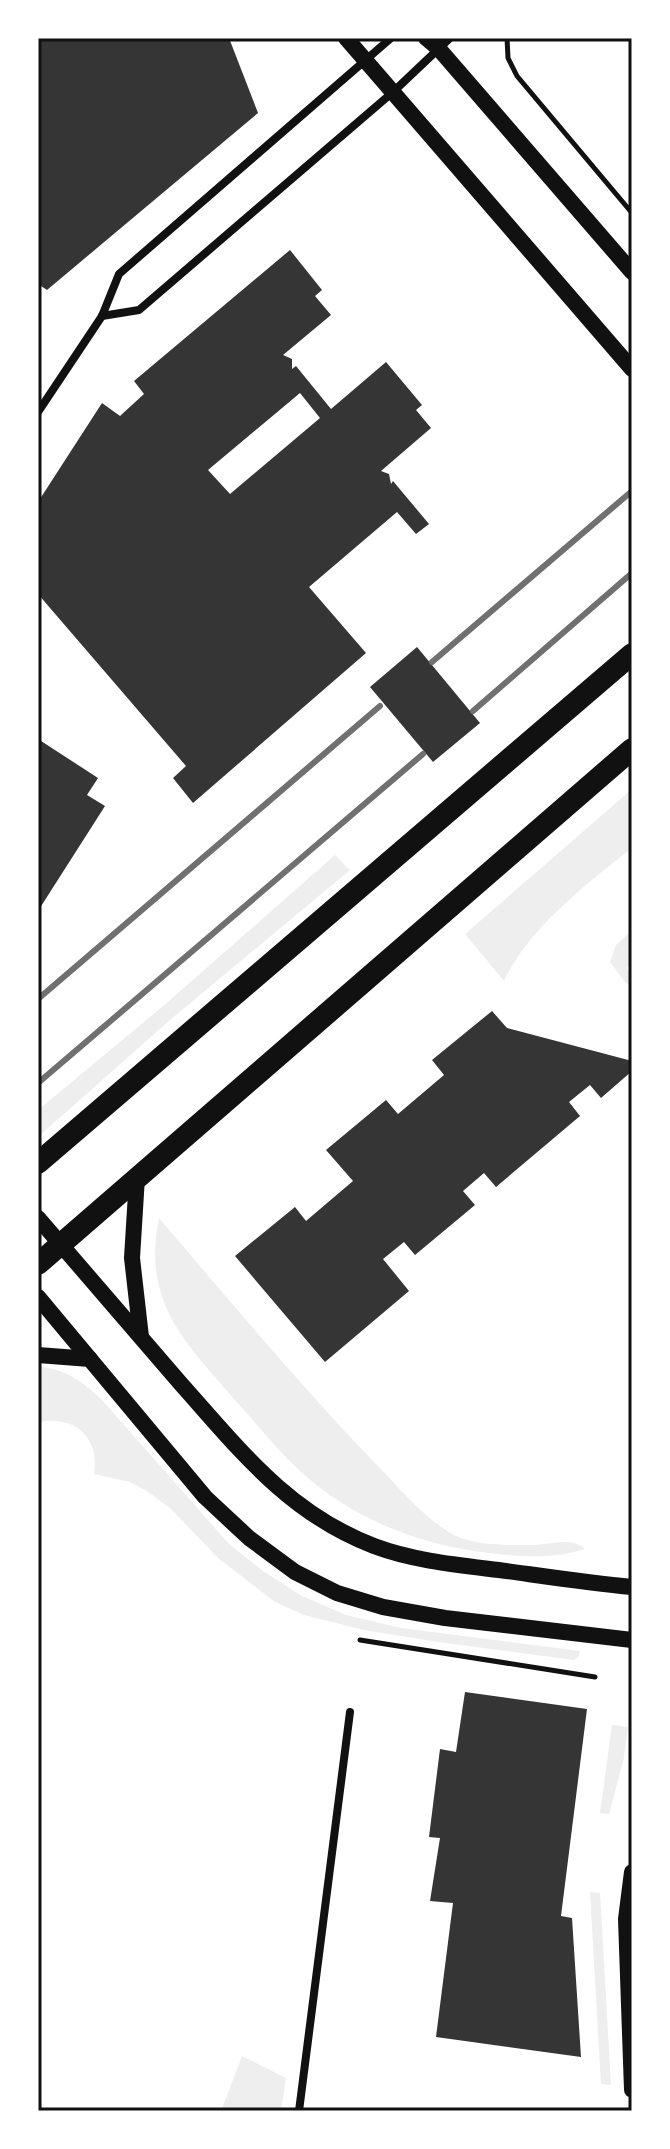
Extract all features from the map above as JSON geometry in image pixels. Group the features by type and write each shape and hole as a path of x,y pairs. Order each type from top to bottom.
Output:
{"highway":[{"path":"38,1163 632,654"},
{"path":"38,1264 632,749"}],"main road":[{"path":"346,38 632,369"},
{"path":"426,38 445,43 632,272"},
{"path":"137,1177 132,1258 141,1338"},
{"path":"38,1218 262,1474 298,1505 338,1530 374,1546 424,1559 632,1587"},
{"path":"38,1297 205,1497 281,1563 313,1582 362,1602 407,1612 632,1640"},
{"path":"38,1355 90,1359"},
{"path":"632,1872 626,1919 632,2090"}],"street":[{"path":"38,412 102,316 119,274 391,38"},
{"path":"102,316 139,310 393,92 445,43"},
{"path":"299,2111 350,1712"}],"path":[{"path":"507,38 506,50 513,70 632,213"},
{"path":"360,1640 595,1677"}],"shaded area":[{"path":"632,789 632,848 543,925 504,981 465,934"},
{"path":"335,855 350,870 170,1020 38,1137 38,1110 162,1007"},
{"path":"632,930 632,962 627,968 632,975 632,986 625,982 610,962 616,945"},
{"path":"159,1218 318,1402 432,1520 454,1535 473,1541 513,1545 567,1542 585,1549 549,1556 525,1556 437,1544 388,1527 321,1489 267,1437 184,1339 162,1297 157,1274 155,1248"},
{"path":"38,1367 65,1373 95,1393 229,1544 302,1596 346,1615 401,1628 580,1651 579,1656 574,1660 364,1630 304,1615 275,1602 218,1558 171,1509 147,1491 130,1482 94,1474 93,1449 82,1432 63,1422 38,1422"},
{"path":"612,1725 628,1727 624,1758 609,1814 600,1813"},
{"path":"590,1892 600,1893 611,2085 601,2084"},
{"path":"242,2056 286,2078 281,2111 221,2111"}],"building":[{"path":"38,38 229,38 258,113 47,290 38,284"},
{"path":"290,250 322,290 315,296 331,315 283,355 292,359 292,369 296,366 331,409 386,362 422,405 416,410 431,428 381,471 389,474 391,484 393,481 429,524 416,534 397,512 309,587 366,653 193,803 173,778 186,766 38,594 38,502 102,403 120,416 144,394 134,381","holes":["300,393 320,418 230,494 208,470"]},
{"path":"417,647 480,723 433,762 370,687"},
{"path":"38,739 98,778 87,795 105,806 38,911"},
{"path":"492,1011 507,1028 632,1061 632,1071 601,1098 590,1085 569,1102 580,1116 496,1187 484,1173 463,1191 475,1205 415,1255 404,1242 383,1259 409,1291 325,1362 235,1256 295,1207 306,1221 353,1181 326,1150 386,1100 398,1114 444,1075 432,1060"},
{"path":"465,1692 587,1709 561,1916 572,1918 581,2057 436,2037 453,1903 430,1901 440,1838 429,1837 440,1749 456,1752"}],"railway":[{"path":"432,662 632,491"},
{"path":"473,711 632,573"},
{"path":"38,999 380,706"},
{"path":"38,1083 423,754"}]}
